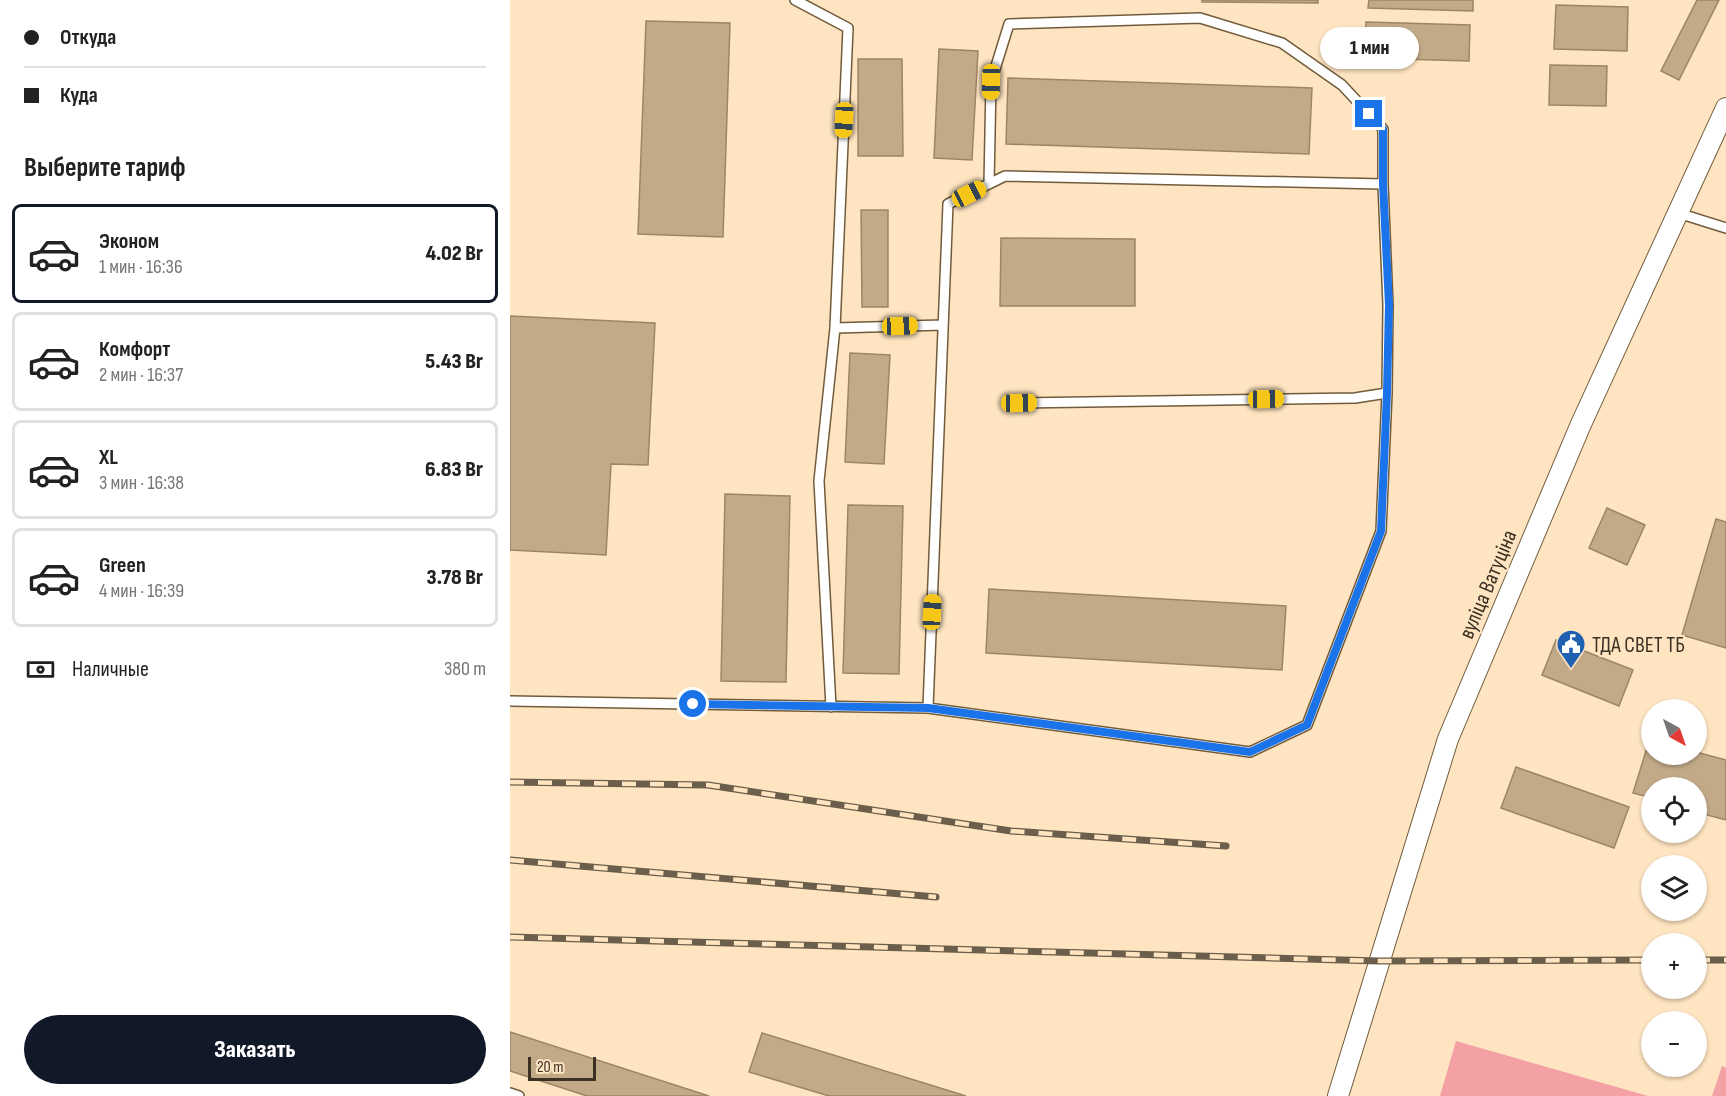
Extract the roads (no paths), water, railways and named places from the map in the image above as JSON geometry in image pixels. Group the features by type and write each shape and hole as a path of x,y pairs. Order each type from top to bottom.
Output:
{"street":[{"name":"вуліца Ватуціна","path":"1338,1096 1448,739 1581,424 1726,108"}],"lane":[{"path":"795,0 848,28 835,328 819,480 831,707"},
{"path":"510,701 928,708 1250,752 1307,725 1381,531 1389,305 1383,184 1383,129 1342,85 1282,43 1200,18 1009,24 991,82 989,184"},
{"path":"928,708 948,204 1005,176 1383,184"},
{"path":"1678,213 1726,228"},
{"path":"835,328 943,325"},
{"path":"1019,403 1355,398 1387,393"},
{"path":"510,1093 519,1096"}],"railway":[{"path":"510,782 708,785 1011,831 1226,846"},
{"path":"510,860 936,897"},
{"path":"510,937 1379,961 1641,960"},
{"path":"1707,960 1726,960"}],"place":[{"name":"ТДА СВЕТ ТБ","path":"1571,670"}]}
